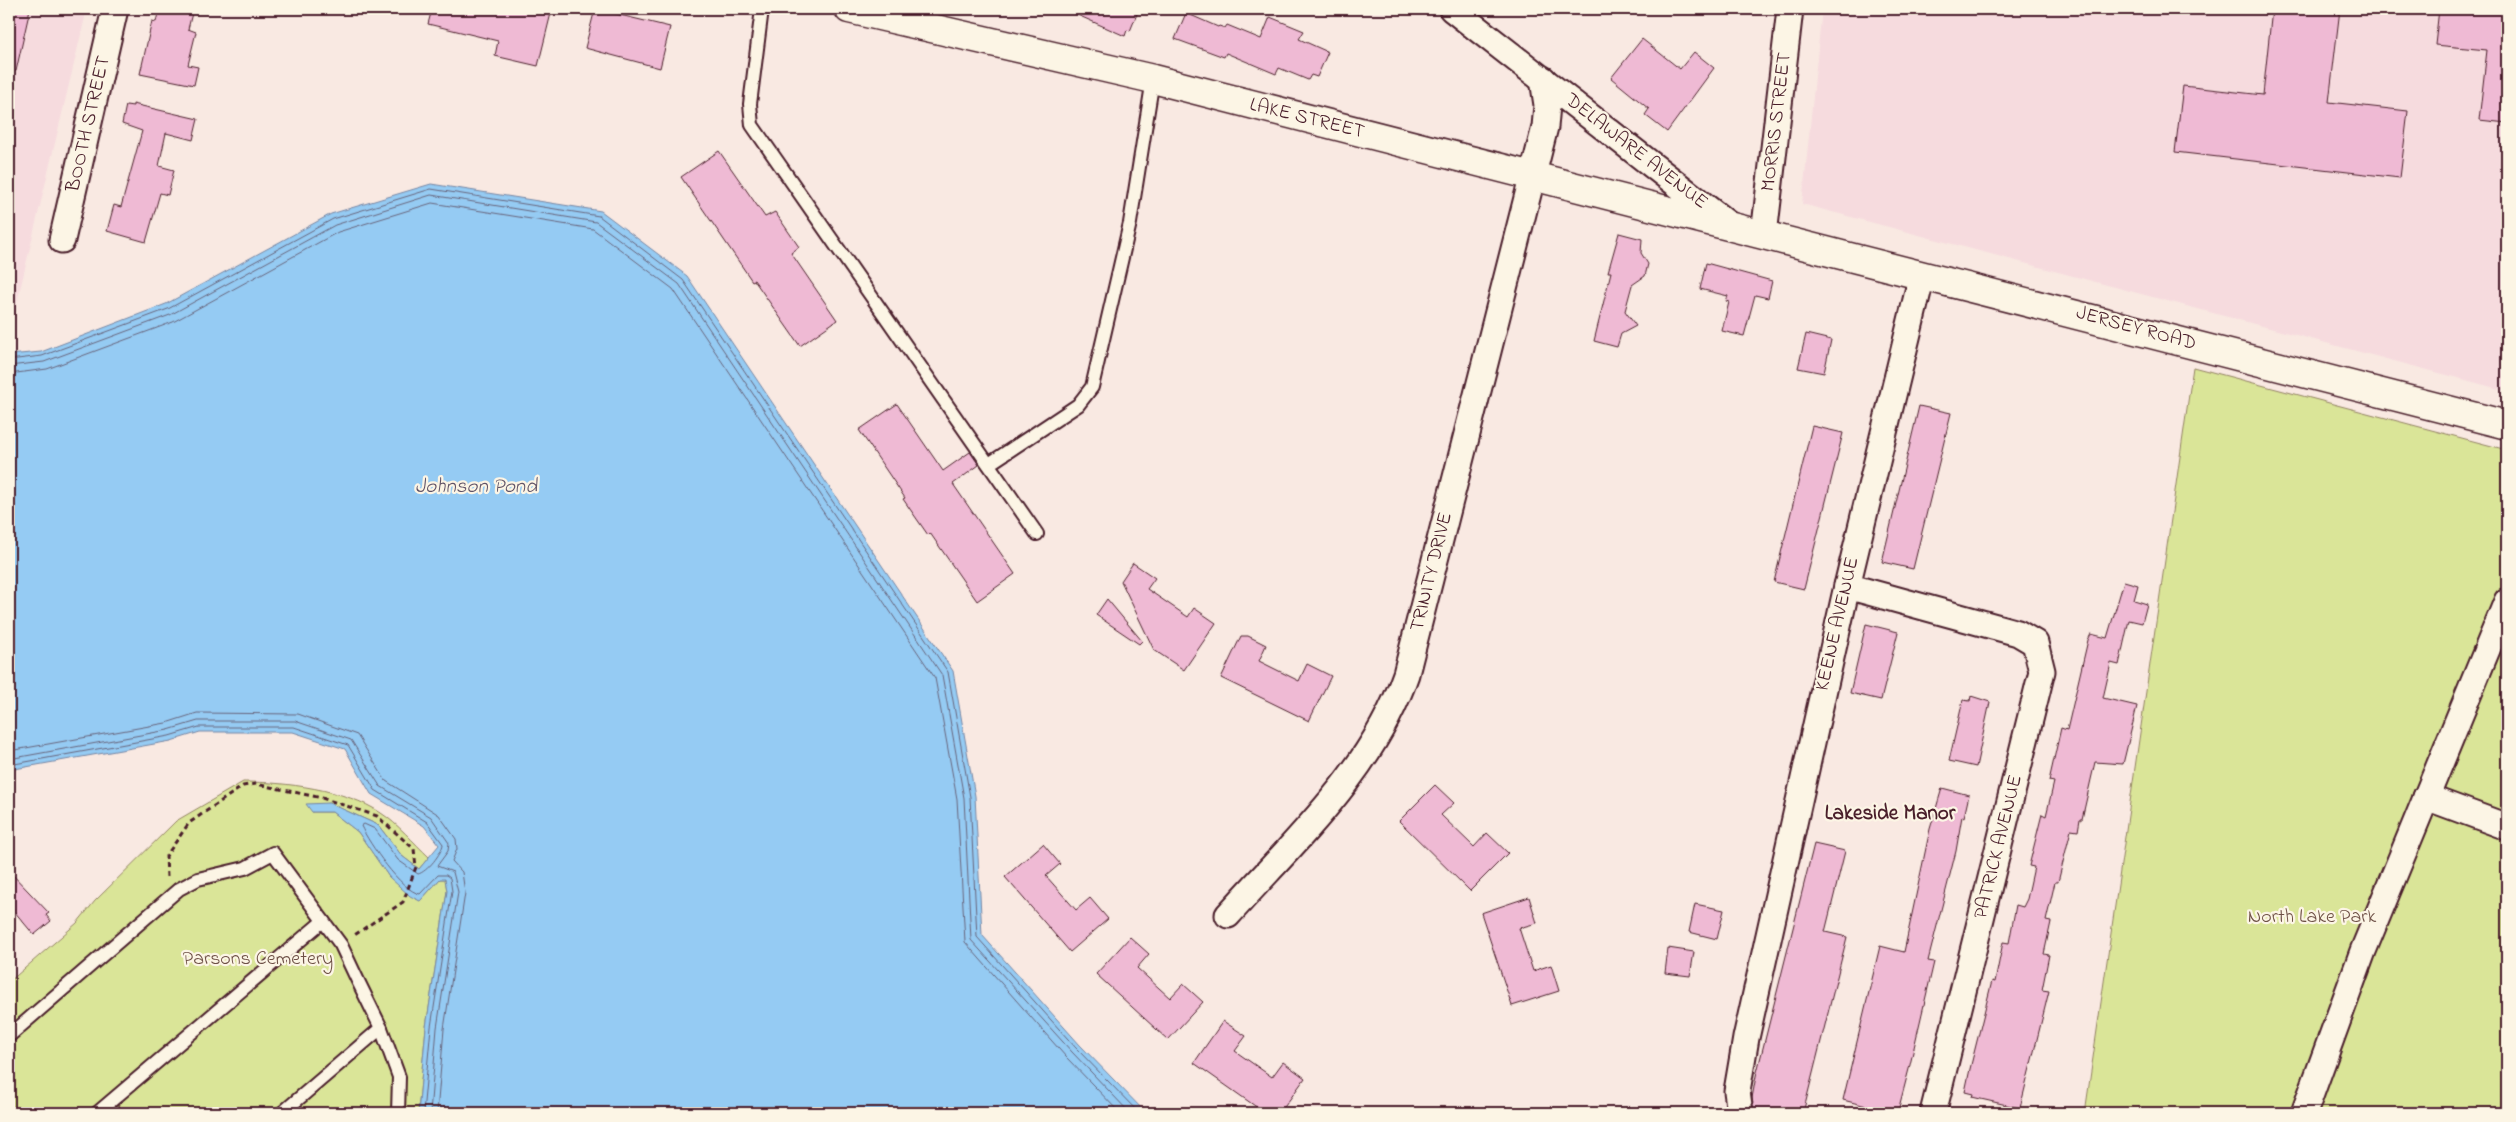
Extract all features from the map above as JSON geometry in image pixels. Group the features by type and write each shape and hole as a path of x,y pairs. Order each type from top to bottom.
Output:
{"street":[{"name":"BOOTH STREET","path":"62,240 115,9"},
{"name":"LAKE STREET","path":"849,9 1153,79 1764,235"},
{"name":"DELAWARE AVENUE","path":"1452,9 1729,225"},
{"name":"MORRIS STREET","path":"1764,235 1790,9"},
{"name":"DELAWARE AVENUE","path":"1531,177 1545,127 1547,104 1543,79"},
{"name":"TRINITY DRIVE","path":"1228,915 1331,801 1372,746 1398,700 1531,177"},
{"name":"JERSEY ROAD","path":"1764,235 2507,425"},
{"name":"KEENE AVENUE","path":"1740,1113 1737,1091 1760,974 1846,586 1922,275"},
{"name":"PATRICK AVENUE","path":"1846,586 2018,633 2035,643 2042,671 1933,1113"},
{"path":"2304,1113 2363,952 2507,601"},
{"path":"2426,797 2507,827"}],"lane":[{"path":"762,9 750,104 752,126 1037,534"},
{"path":"989,464 1078,405 1092,387 1130,223 1153,79"},
{"path":"9,1036 179,890 198,879 244,868 273,853 341,945 381,1028 399,1077 398,1113"},
{"path":"97,1113 323,921"},
{"path":"282,1113 381,1028"}],"path":[{"path":"179,890 167,880 166,856 189,823 243,786 256,784 322,798 377,816 414,849 416,867 403,902 341,945"}],"shaded area":[{"path":"9,9 87,9 12,323 9,322"},
{"path":"1822,9 2507,9 2507,391 1802,204"}],"green space":[{"name":"North Lake Park","path":"2193,367 2507,450 2507,1113 2085,1113"},
{"name":"Parsons Cemetery","path":"243,782 277,783 314,788 367,805 394,823 429,857 419,869 402,856 378,825 329,803 312,812 332,812 358,832 389,877 420,901 440,879 445,879 447,891 426,1027 418,1113 9,1113 9,982 77,923 95,901 176,821"}],"water":[{"name":"Johnson Pond","path":"431,184 601,211 687,276 953,671 975,796 982,935 1080,1045 1146,1113 418,1113 426,1027 447,891 445,879 440,879 420,901 410,896 389,877 358,832 332,812 312,812 306,804 329,803 378,825 402,856 419,869 439,845 424,826 371,794 345,749 293,732 200,732 171,741 9,770 9,355 41,352 166,304 331,214"}],"building":[{"path":"9,9 30,9 16,71 9,70"},
{"path":"159,9 193,9 188,29 196,32 188,65 198,67 194,85 140,74 152,21 156,22"},
{"path":"432,9 552,9 538,66 495,56 498,41 428,24"},
{"path":"595,9 670,27 660,68 585,48"},
{"path":"1064,9 1139,9 1130,31 1127,30 1125,36"},
{"path":"2272,9 2340,9 2329,102 2408,111 2400,178 2175,152 2183,86 2263,95"},
{"path":"2439,9 2507,9 2507,123 2479,120 2487,50 2435,45"},
{"path":"1186,13 1218,27 1225,28 1227,25 1261,39 1270,17 1304,31 1299,39 1328,52 1317,77 1311,75 1308,80 1279,68 1276,74 1226,53 1224,57 1175,39"},
{"path":"1642,39 1680,69 1694,52 1714,68 1667,132 1645,115 1649,109 1611,78"},
{"path":"133,104 198,119 193,140 166,133 159,166 174,170 168,195 160,193 146,242 107,231 114,205 121,207 142,131 122,124 126,105 133,106"},
{"path":"719,151 765,217 775,212 799,247 791,253 837,320 800,346 754,280 752,281 681,177"},
{"path":"1619,233 1642,239 1641,253 1648,264 1645,276 1632,285 1625,311 1636,326 1621,334 1617,347 1594,341 1611,272 1608,272"},
{"path":"1706,263 1772,281 1768,298 1755,295 1744,336 1722,331 1729,302 1726,301 1728,296 1700,289"},
{"path":"1806,334 1831,340 1824,373 1798,368"},
{"path":"897,404 943,471 970,452 979,465 953,484 1015,574 977,601 930,533 928,535 903,499 905,498 859,430"},
{"path":"1919,406 1951,413 1913,569 1882,562"},
{"path":"1812,426 1843,433 1804,589 1774,582"},
{"path":"1133,563 1155,578 1147,589 1188,617 1194,608 1216,623 1184,670 1154,650 1121,581"},
{"path":"2124,581 2138,585 2134,600 2147,604 2142,623 2129,620 2119,665 2111,663 2103,698 2137,706 2123,764 2095,762 2078,831 2071,830 2058,882 2055,882 2046,921 2051,922 2044,954 2049,955 2042,990 2049,991 2020,1108 1972,1097 1973,1094 1965,1092 1970,1069 1992,981 1995,982 2003,942 2009,943 2016,905 2023,907 2027,899 2034,867 2029,866 2042,814 2046,816 2054,782 2049,781 2061,728 2067,730 2088,640 2091,634 2107,638"},
{"path":"1107,599 1142,641 1139,644 1096,615"},
{"path":"1866,624 1898,632 1881,700 1850,693"},
{"path":"1241,636 1248,636 1266,645 1259,661 1299,681 1307,664 1331,676 1309,721 1221,678"},
{"path":"1971,696 1990,702 1976,767 1949,761 1963,700 1970,701"},
{"path":"1435,785 1454,803 1441,815 1474,847 1487,833 1508,853 1470,891 1399,821"},
{"path":"1942,788 1969,795 1964,817 1962,816 1956,851 1928,961 1934,962 1909,1069 1898,1111 1890,1109 1890,1112 1843,1100 1880,946 1904,952 1930,829"},
{"path":"1043,844 1060,864 1046,876 1076,910 1090,898 1108,919 1070,952 1005,877"},
{"path":"1814,844 1845,851 1825,932 1847,937 1803,1113 1754,1113 1752,1098 1756,1076"},
{"path":"9,871 49,913 46,915 51,921 34,935 9,905"},
{"path":"1529,897 1537,923 1519,928 1533,971 1551,965 1559,991 1512,1006 1481,913"},
{"path":"1695,904 1724,910 1717,939 1689,932"},
{"path":"1130,937 1149,954 1137,968 1170,998 1183,984 1203,1002 1168,1040 1096,974"},
{"path":"1668,948 1694,952 1690,976 1665,973"},
{"path":"1223,1021 1246,1036 1235,1051 1272,1077 1283,1062 1305,1078 1280,1113 1265,1113 1194,1063"}],"district":[{"name":"Lakeside Manor","path":"1890,814"}]}
